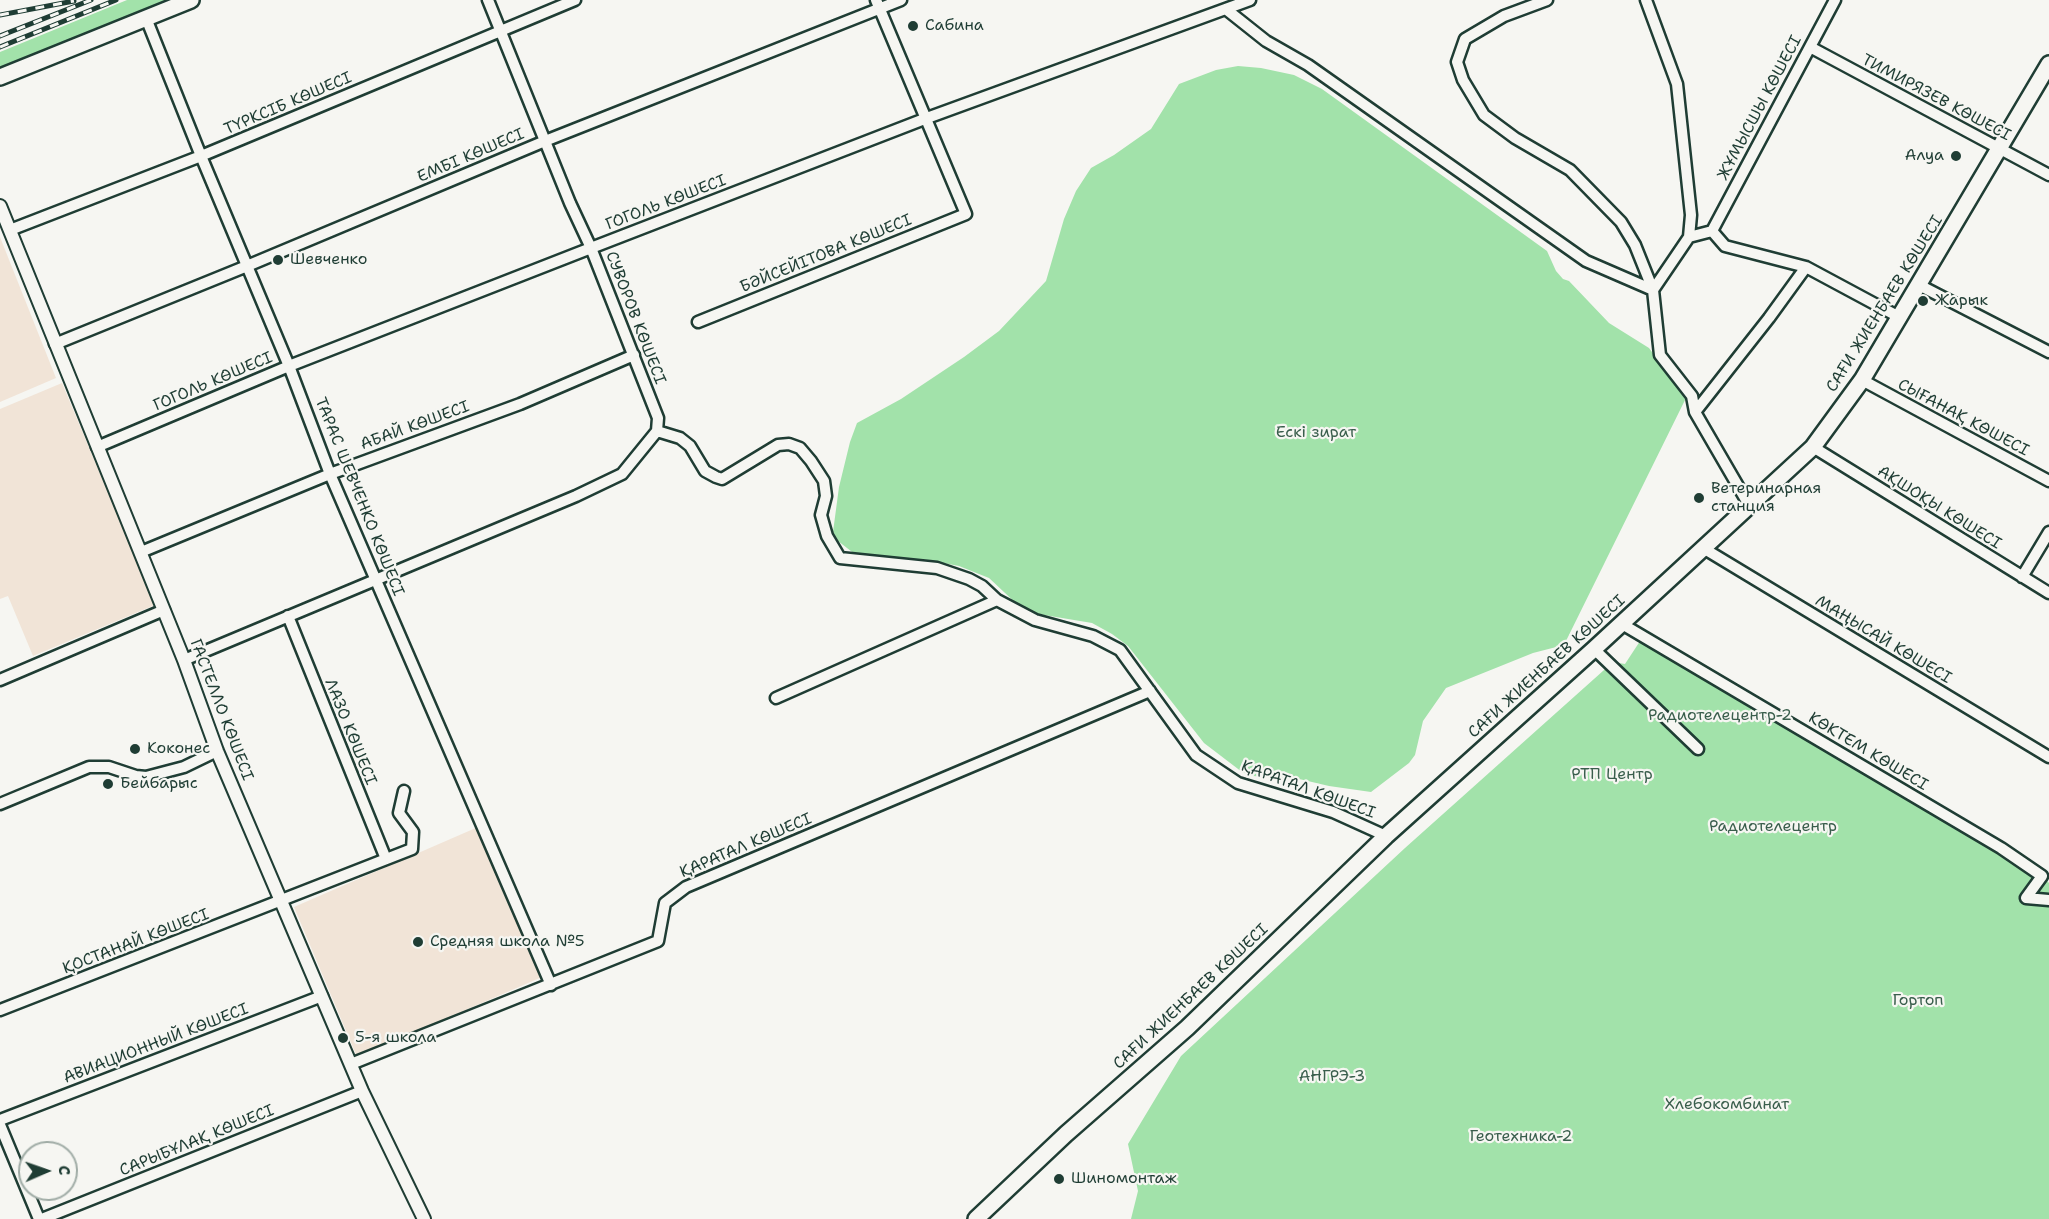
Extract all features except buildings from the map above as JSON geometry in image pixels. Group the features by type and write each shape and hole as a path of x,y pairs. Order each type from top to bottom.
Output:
{"main road":[{"path":"0,77 191,0"},
{"name":"САҒИ ЖИЕНБАЕВ КӨШЕСІ","path":"976,1219 1066,1134 1187,1028 1386,836 1622,624 1813,447 1862,380 1901,318 2049,64"}],"street":[{"name":"СУВОРОВ КӨШЕСІ","path":"488,0 634,356 658,418 657,431"},
{"name":"ТҮРКСІБ КӨШЕСІ","path":"10,230 201,156 575,0"},
{"name":"ЕМБІ КӨШЕСІ","path":"55,344 878,4 901,0"},
{"name":"ГОГОЛЬ КӨШЕСІ","path":"97,447 290,366 591,248 927,118 1250,0"},
{"path":"1547,0 1504,16 1465,39 1457,62 1470,95 1485,115 1515,138 1570,170 1621,222 1635,245 1653,290 1660,355 1692,396 1695,412 1749,505"},
{"path":"1646,0 1677,84 1691,215 1689,237 1653,290"},
{"name":"ЖҰМЫСШЫ КӨШЕСІ","path":"1712,231 1835,0"},
{"path":"878,4 927,118"},
{"path":"1227,10 1266,42 1308,65 1572,252 1586,261 1653,290"},
{"name":"ТАРАС ШЕВЧЕНКО КӨШЕСІ","path":"146,18 201,156 290,366 330,474 551,985"},
{"name":"ТИМИРЯЗЕВ КӨШЕСІ","path":"1809,47 2049,175"},
{"name":"БӘЙСЕЙІТОВА КӨШЕСІ","path":"698,322 966,214 927,118"},
{"name":"ГАСТЕЛЛО КӨШЕСІ","path":"0,206 141,552 217,751 362,1091 424,1219"},
{"path":"1689,237 1712,231 1725,246 1806,267 1901,318"},
{"path":"1695,412 1806,267"},
{"path":"1919,285 2049,352"},
{"name":"АБАЙ КӨШЕСІ","path":"141,552 330,474 520,404 634,356"},
{"name":"СЫҒАНАҚ КӨШЕСІ","path":"1862,380 2049,482"},
{"path":"184,660 622,474 657,431"},
{"name":"ҚАРАТАЛ КӨШЕСІ","path":"657,431 680,438 690,446 705,471 722,478 778,445 789,444 800,448 811,460 824,481 826,496 820,515 827,536 840,558 937,568 969,579 982,586 997,600 1035,620 1093,636 1120,650 1196,755 1239,783 1333,812 1386,836"},
{"name":"АҚШОҚЫ КӨШЕСІ","path":"1813,447 2049,593"},
{"path":"2022,577 2049,532"},
{"name":"МАҢЫСАЙ КӨШЕСІ","path":"1702,548 2049,757"},
{"path":"776,698 997,600"},
{"path":"0,680 164,610"},
{"name":"ЛАЗО КӨШЕСІ","path":"288,616 386,859"},
{"name":"КӨКТЕМ КӨШЕСІ","path":"1622,624 2001,848 2042,876 2026,898 2049,900"},
{"path":"1594,649 1698,749"},
{"name":"ҚАРАТАЛ КӨШЕСІ","path":"351,1064 658,941 665,903 686,887 1150,691"},
{"path":"0,804 89,767 109,767 146,777 184,766 217,751"},
{"path":"282,901 412,849 413,832 399,813 404,791"},
{"name":"ҚОСТАНАЙ КӨШЕСІ","path":"0,1010 282,901"},
{"name":"АВИАЦИОННЫЙ КӨШЕСІ","path":"0,1120 322,996"},
{"name":"САРЫБҰЛАҚ КӨШЕСІ","path":"40,1219 362,1091"},
{"path":"0,1125 40,1219"}],"shaded area":[{"path":"0,237 56,378 0,402"},
{"path":"62,383 155,605 33,656 8,596 0,599 0,409"},
{"name":"Средняя школа №5","path":"478,827 542,977 357,1057 294,907"}],"green space":[{"path":"127,0 167,0 0,67 0,52"},
{"name":"Ескі зират","path":"1238,66 1294,75 1322,89 1547,251 1556,271 1563,279 1569,281 1609,323 1649,348 1686,398 1564,645 1533,653 1446,688 1423,721 1415,755 1409,763 1371,792 1295,778 1252,776 1242,772 1204,743 1128,646 1112,634 1092,623 1038,614 1020,607 989,578 959,566 927,560 856,555 838,541 833,532 839,487 857,423 901,399 999,331 1046,281 1064,219 1076,191 1091,168 1151,129 1179,84 1216,70"},
{"path":"1646,632 2024,856 2049,883 2049,1219 1131,1219 1138,1191 1128,1144 1181,1056 1405,848 1613,662 1625,664"}],"railway":[{"path":"0,36 91,0"},
{"path":"0,47 116,0"},
{"path":"0,15 74,1"}],"place":[{"name":"Сабина","path":"913,26"},
{"name":"Алуа","path":"1956,156"},
{"name":"Шевченко","path":"278,260"},
{"name":"Жарык","path":"1923,301"},
{"name":"Ветеринарная станция","path":"1699,498"},
{"name":"Коконес","path":"135,749"},
{"name":"Бейбарыс","path":"108,784"},
{"name":"Средняя школа №5","path":"418,942"},
{"name":"5-я школа","path":"343,1038"},
{"name":"Шиномонтаж","path":"1059,1179"}],"park label":[{"name":"Радиотелецентр-2","path":"1720,716"},
{"name":"РТП Центр","path":"1612,775"},
{"name":"Радиотелецентр","path":"1773,827"},
{"name":"Гортоп","path":"1918,1001"},
{"name":"АНГРЭ-3","path":"1332,1077"},
{"name":"Хлебокомбинат","path":"1727,1105"},
{"name":"Геотехника-2","path":"1521,1137"}]}
